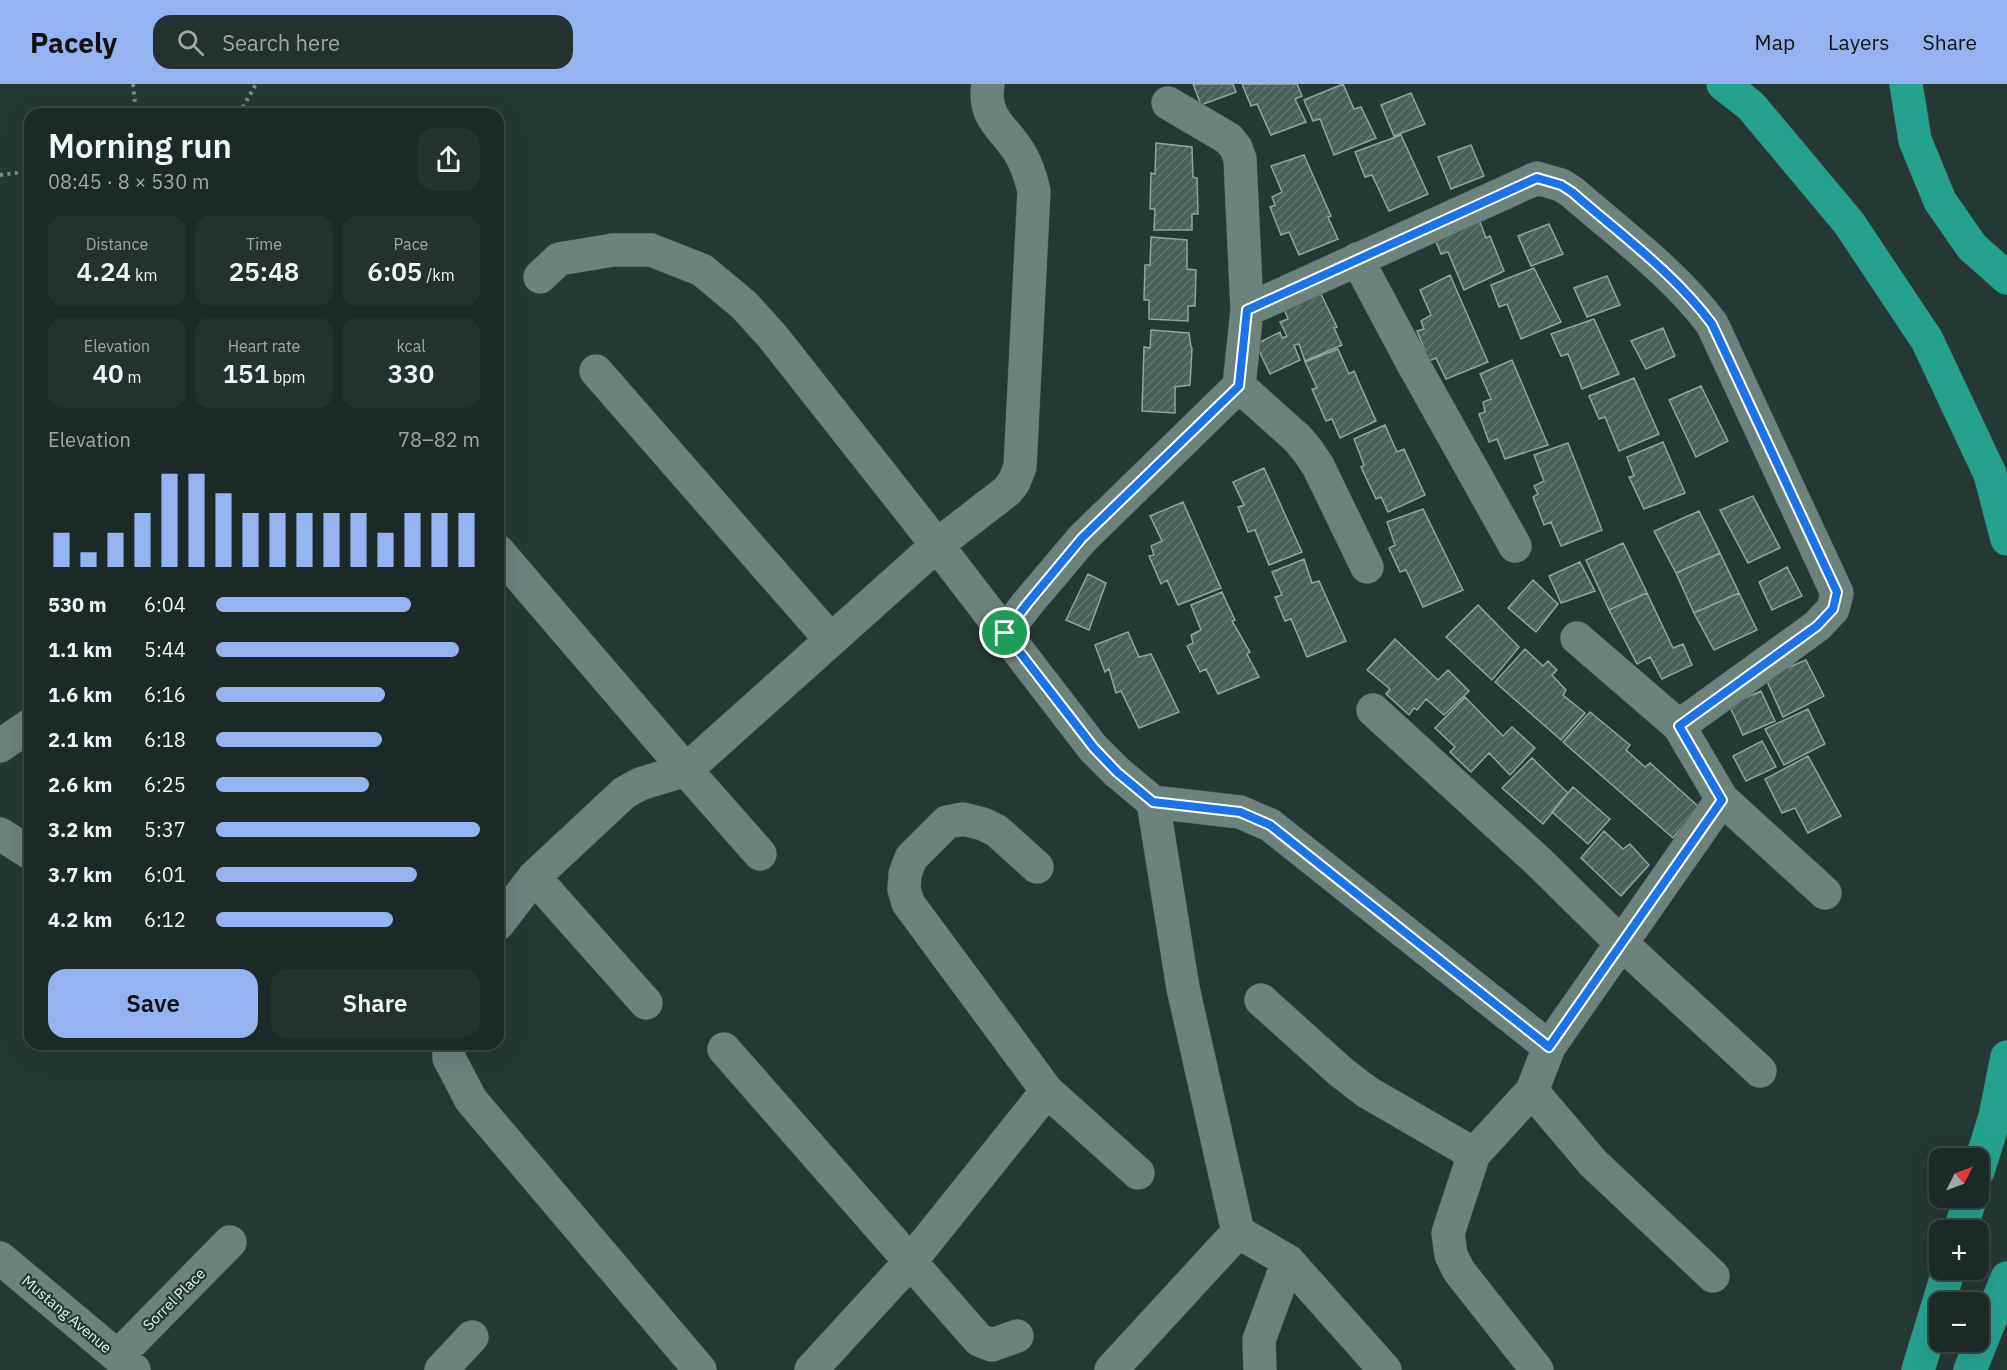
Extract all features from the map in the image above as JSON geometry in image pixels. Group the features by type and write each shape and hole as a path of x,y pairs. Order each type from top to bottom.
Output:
{"highway":[{"path":"1723,84 1751,106 1849,223 1927,340 1990,474 2007,539"},
{"path":"1906,84 1915,140 1940,201 1972,247 2007,278"},
{"path":"1985,1148 1995,1117 2007,1058"},
{"path":"1970,1370 2007,1278"},
{"path":"1918,1370 1945,1280"}],"street":[{"path":"504,916 534,877 624,793 640,784 686,770 937,545 1007,491 1014,482 1020,467 1034,190 1020,153 994,121 989,111 986,97 988,84"},
{"path":"1005,633 1082,538 1239,386 1247,310 1240,159 1229,139 1168,103"},
{"path":"1247,310 1537,178 1561,185 1572,192 1676,283 1698,305 1712,324 1837,592 1833,609 1817,626 1679,726"},
{"path":"540,277 559,260 614,250 651,250 702,270 744,305 773,337 1094,748 1117,772 1153,802 1240,812 1270,825 1549,1047"},
{"path":"1357,259 1515,546"},
{"path":"596,371 831,640"},
{"path":"1239,386 1308,450 1367,567"},
{"path":"504,558 760,854"},
{"path":"1577,638 1679,726 1722,800 1825,893"},
{"path":"1373,710 1539,862 1621,943 1760,1071"},
{"path":"0,746 24,729"},
{"path":"1537,1370 1459,1271 1451,1256 1448,1233 1474,1154 1532,1091 1549,1047 1722,800"},
{"path":"1153,802 1183,988 1238,1232 1288,1261 1385,1370"},
{"path":"1037,867 997,831 983,824 963,819 947,822 911,858 905,874 904,889 908,903 1047,1091 1138,1173"},
{"path":"0,834 24,849"},
{"path":"534,877 646,1003"},
{"path":"1261,1000 1366,1092 1474,1154"},
{"path":"724,1049 979,1340 992,1345 1017,1336"},
{"path":"449,1050 449,1058 471,1100 700,1370"},
{"path":"811,1370 909,1262 1047,1091"},
{"path":"1532,1091 1593,1163 1713,1276"},
{"path":"1111,1370 1238,1232"},
{"name":"Sorrel Place","path":"126,1363 230,1242"},
{"name":"Mustang Avenue","path":"0,1258 126,1363"},
{"path":"1260,1370 1259,1340 1288,1261"},
{"path":"441,1370 472,1337"}],"path":[{"path":"133,84 135,108"},
{"path":"242,108 256,84"},
{"path":"0,175 24,172"}],"building":[{"path":"1193,84 1233,84 1236,92 1201,105"},
{"path":"1242,84 1297,84 1302,96 1295,99 1306,122 1271,135 1257,104 1251,106"},
{"path":"1343,84 1354,109 1361,107 1376,138 1334,155 1320,119 1313,121 1304,100"},
{"path":"1411,93 1425,124 1394,136 1381,105"},
{"path":"1401,135 1428,194 1389,211 1372,175 1365,177 1355,152"},
{"path":"1156,143 1192,147 1193,177 1197,178 1198,214 1192,214 1192,230 1154,230 1155,209 1150,209 1151,173 1155,174"},
{"path":"1471,145 1484,176 1451,189 1438,157"},
{"path":"1304,155 1331,216 1328,217 1338,239 1299,255 1289,232 1281,235 1270,207 1275,205 1272,197 1282,192 1271,166"},
{"path":"1477,214 1486,238 1490,236 1504,271 1464,290 1448,252 1441,254 1432,232"},
{"path":"1549,224 1563,254 1531,266 1518,236"},
{"path":"1151,237 1187,240 1187,269 1196,270 1195,306 1188,306 1188,321 1149,319 1149,300 1144,300 1145,265 1150,265"},
{"path":"1534,268 1561,322 1521,339 1507,304 1499,307 1491,285"},
{"path":"1450,275 1488,362 1446,379 1436,358 1429,361 1417,331 1424,329 1421,321 1431,315 1420,290"},
{"path":"1607,276 1620,305 1587,317 1574,288"},
{"path":"1319,290 1337,327 1334,328 1342,345 1305,361 1299,344 1294,345 1300,360 1270,374 1256,344 1280,332 1282,338 1287,336 1280,322 1288,319 1283,306"},
{"path":"1594,319 1619,374 1582,389 1568,354 1561,356 1551,334"},
{"path":"1663,328 1675,356 1646,369 1631,341"},
{"path":"1151,330 1189,333 1192,348 1190,385 1175,387 1175,413 1142,411 1144,347 1150,348"},
{"path":"1338,349 1349,374 1354,371 1376,421 1340,438 1332,419 1326,421 1312,389 1317,388 1305,362"},
{"path":"1512,360 1548,445 1505,459 1497,439 1489,442 1479,414 1485,412 1483,402 1491,399 1480,374"},
{"path":"1634,378 1659,434 1619,451 1605,417 1599,419 1589,396"},
{"path":"1701,386 1728,441 1696,457 1669,400"},
{"path":"1385,425 1397,452 1404,449 1425,495 1388,512 1381,497 1376,499 1361,467 1364,465 1354,439"},
{"path":"1663,442 1685,493 1644,509 1629,477 1634,476 1627,457"},
{"path":"1568,443 1602,530 1561,546 1551,522 1544,525 1533,497 1538,494 1534,486 1544,481 1534,455"},
{"path":"1264,468 1302,552 1269,565 1255,530 1248,532 1238,507 1244,505 1233,482"},
{"path":"1753,496 1780,548 1748,563 1720,510"},
{"path":"1183,502 1221,588 1178,605 1167,580 1161,584 1149,556 1154,555 1151,546 1162,541 1150,516"},
{"path":"1423,509 1463,590 1423,607 1406,570 1400,572 1389,548 1395,545 1387,522"},
{"path":"1699,511 1720,553 1676,573 1654,531"},
{"path":"1623,543 1647,593 1609,610 1586,560"},
{"path":"1720,553 1739,593 1694,613 1676,573"},
{"path":"1304,559 1312,583 1319,581 1346,641 1307,657 1291,619 1285,621 1275,597 1282,595 1272,572"},
{"path":"1580,562 1595,591 1561,603 1549,576"},
{"path":"1787,567 1802,596 1772,610 1759,582"},
{"path":"1088,574 1106,583 1089,630 1066,620"},
{"path":"1533,580 1558,604 1536,632 1508,608"},
{"path":"1222,592 1235,620 1232,621 1250,652 1247,654 1259,677 1218,694 1206,669 1200,672 1187,646 1193,643 1191,635 1201,630 1191,605"},
{"path":"1647,593 1673,648 1683,644 1692,665 1662,679 1650,657 1637,664 1609,610"},
{"path":"1739,593 1757,630 1714,650 1694,613"},
{"path":"1478,605 1519,647 1492,680 1446,637"},
{"path":"1128,632 1139,657 1151,654 1179,712 1139,728 1121,691 1116,693 1109,669 1105,672 1095,645"},
{"path":"1395,639 1438,680 1448,670 1469,691 1444,715 1426,699 1417,710 1414,708 1409,715 1386,694 1390,689 1367,670"},
{"path":"1525,649 1543,666 1548,661 1557,670 1552,675 1566,690 1563,695 1585,713 1561,740 1495,682"},
{"path":"1806,660 1824,696 1783,717 1765,677"},
{"path":"1761,691 1775,721 1743,735 1729,705"},
{"path":"1465,697 1503,736 1512,727 1535,748 1510,775 1489,753 1471,772 1450,752 1455,747 1435,728"},
{"path":"1808,709 1825,744 1784,765 1765,729"},
{"path":"1590,712 1630,745 1626,750 1645,767 1650,763 1699,807 1673,838 1563,742"},
{"path":"1762,741 1776,767 1746,781 1733,756"},
{"path":"1808,756 1841,816 1808,833 1795,808 1782,813 1765,779"},
{"path":"1532,758 1568,793 1543,824 1502,788"},
{"path":"1573,787 1610,819 1588,844 1552,812"},
{"path":"1604,831 1623,849 1630,844 1649,865 1621,896 1581,858"}],"route":[{"path":"1537,178 1561,185 1572,192 1676,283 1698,305 1712,324 1837,592 1833,609 1817,626 1679,726 1722,800 1549,1047 1270,825 1240,812 1153,802 1117,772 1094,748 1005,633 1082,538 1239,386 1247,310 1537,178"}]}
